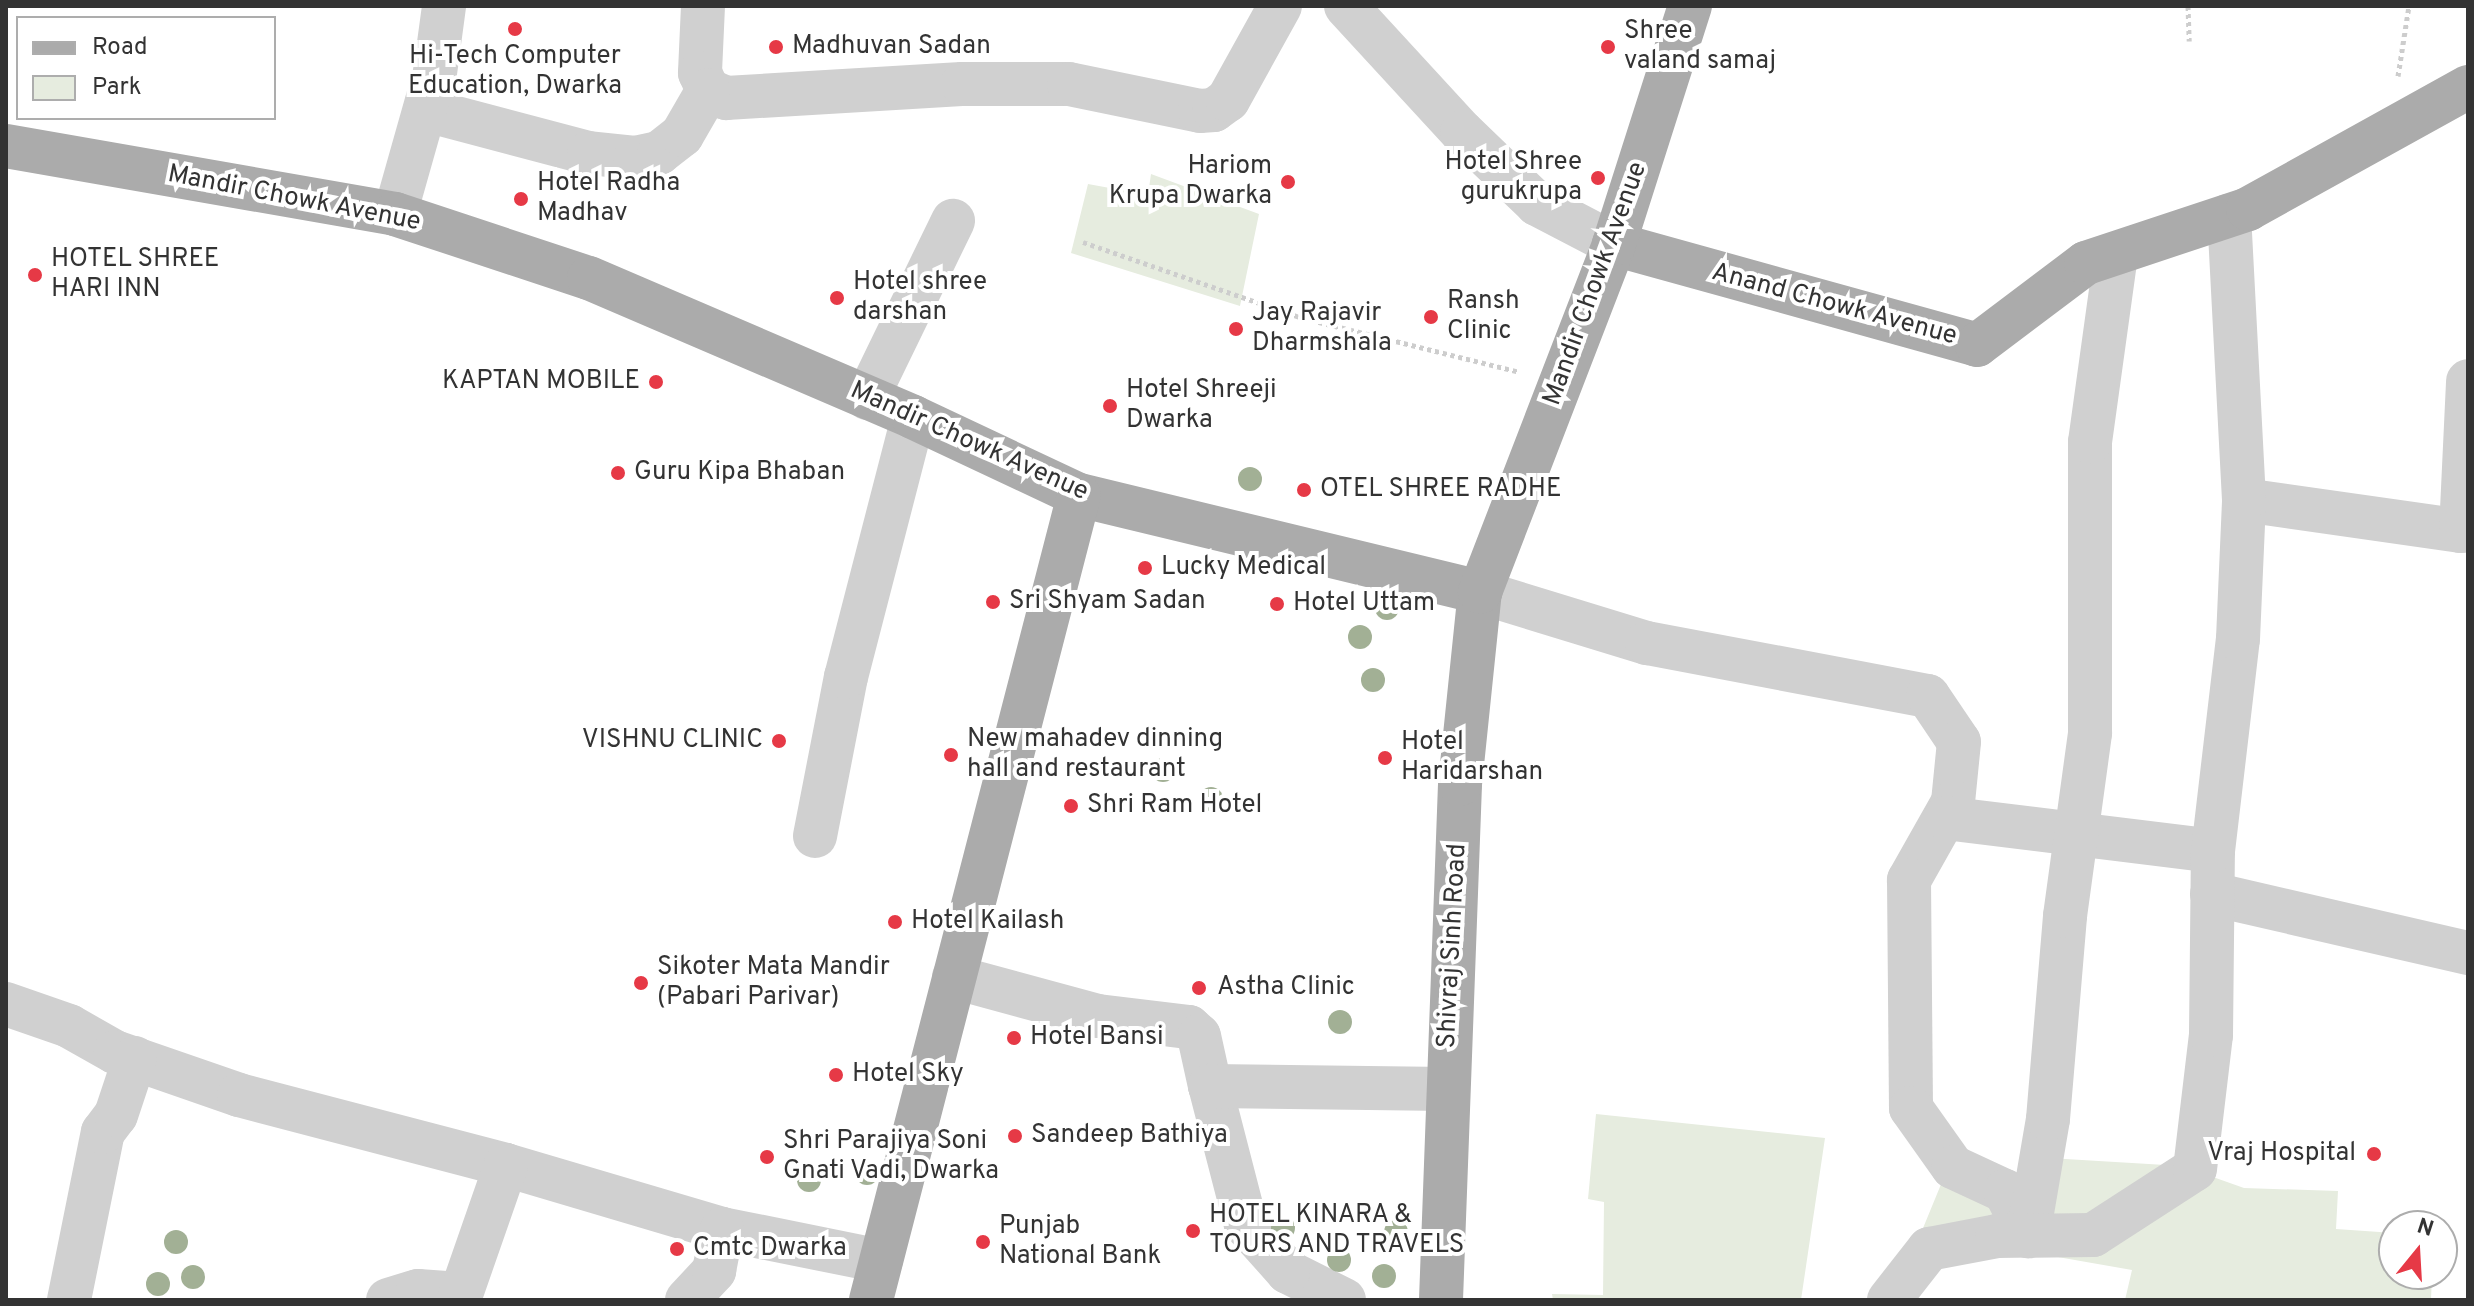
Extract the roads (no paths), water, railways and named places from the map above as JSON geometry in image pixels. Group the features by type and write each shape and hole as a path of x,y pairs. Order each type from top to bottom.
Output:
{"main road":[{"name":"Mandir Chowk Avenue","path":"6,146 395,214 589,278 913,417 1079,495 1480,592 1614,244 1690,6"},
{"name":"Anand Chowk Avenue","path":"1614,244 1977,345 2086,263 2229,215 2468,87"},
{"path":"876,1280 1079,495"},
{"name":"Shivraj Sinh Road","path":"1441,1300 1460,784 1480,592"}],"street":[{"path":"395,214 426,110 444,6"},
{"path":"703,6 700,73 708,90 726,98 962,84 1069,84 1214,110 1228,100 1280,6"},
{"path":"1346,6 1462,132 1537,204 1614,244"},
{"path":"426,110 589,153 635,158 659,153 682,135 708,90"},
{"path":"1889,1300 1929,1249 2028,1236 2093,1235 2195,1169 2211,1035 2213,851 2238,639 2244,500 2229,215"},
{"path":"867,398 953,221"},
{"path":"2028,1236 2048,1119 2076,837 2090,733 2090,442 2116,254"},
{"path":"2244,500 2461,531 2468,381"},
{"path":"815,836 846,677 913,417"},
{"path":"1480,592 1647,643 1928,696 1959,742 1953,802 1909,880 1911,1108 1953,1167 2005,1191 2028,1236"},
{"path":"1945,818 2076,837 2213,851"},
{"path":"2212,894 2468,953"},
{"path":"954,977 1098,1016 1189,1027 1199,1036 1246,1225 1288,1272 1344,1300"},
{"path":"6,1004 69,1026 135,1058 239,1095 506,1165 722,1229 876,1280"},
{"path":"69,1300 103,1132 122,1103 135,1058"},
{"path":"1210,1086 1447,1089"},
{"path":"388,1300 418,1291 460,1297 506,1165"},
{"path":"687,1300 714,1271 722,1229"}],"place":[{"name":"Hi-Tech Computer Education, Dwarka","path":"515,29"},
{"name":"Madhuvan Sadan","path":"776,47"},
{"name":"Shree valand samaj","path":"1608,47"},
{"name":"Hotel Shree gurukrupa","path":"1598,178"},
{"name":"Hariom Krupa Dwarka","path":"1288,182"},
{"name":"Hotel Radha Madhav","path":"521,199"},
{"name":"HOTEL SHREE HARI INN","path":"35,275"},
{"name":"Hotel shree darshan","path":"837,298"},
{"name":"Ransh Clinic","path":"1431,317"},
{"name":"Jay Rajavir Dharmshala","path":"1236,329"},
{"name":"KAPTAN MOBILE","path":"656,382"},
{"name":"Hotel Shreeji Dwarka","path":"1110,406"},
{"name":"Guru Kipa Bhaban","path":"618,473"},
{"name":"OTEL SHREE RADHE","path":"1304,490"},
{"name":"Lucky Medical","path":"1145,568"},
{"name":"Sri Shyam Sadan","path":"993,602"},
{"name":"Hotel Uttam","path":"1277,604"},
{"name":"VISHNU CLINIC","path":"779,741"},
{"name":"New mahadev dinning hall and restaurant","path":"951,755"},
{"name":"Hotel Haridarshan","path":"1385,758"},
{"name":"Shri Ram Hotel","path":"1071,806"},
{"name":"Hotel Kailash","path":"895,922"},
{"name":"Sikoter Mata Mandir (Pabari Parivar)","path":"641,983"},
{"name":"Astha Clinic","path":"1199,988"},
{"name":"Hotel Bansi","path":"1014,1038"},
{"name":"Hotel Sky","path":"836,1075"},
{"name":"Sandeep Bathiya","path":"1015,1136"},
{"name":"Vraj Hospital","path":"2374,1154"},
{"name":"Shri Parajiya Soni Gnati Vadi, Dwarka","path":"767,1157"},
{"name":"HOTEL KINARA & TOURS AND TRAVELS","path":"1193,1231"},
{"name":"Punjab National Bank","path":"983,1242"},
{"name":"Cmtc Dwarka","path":"677,1249"}]}
